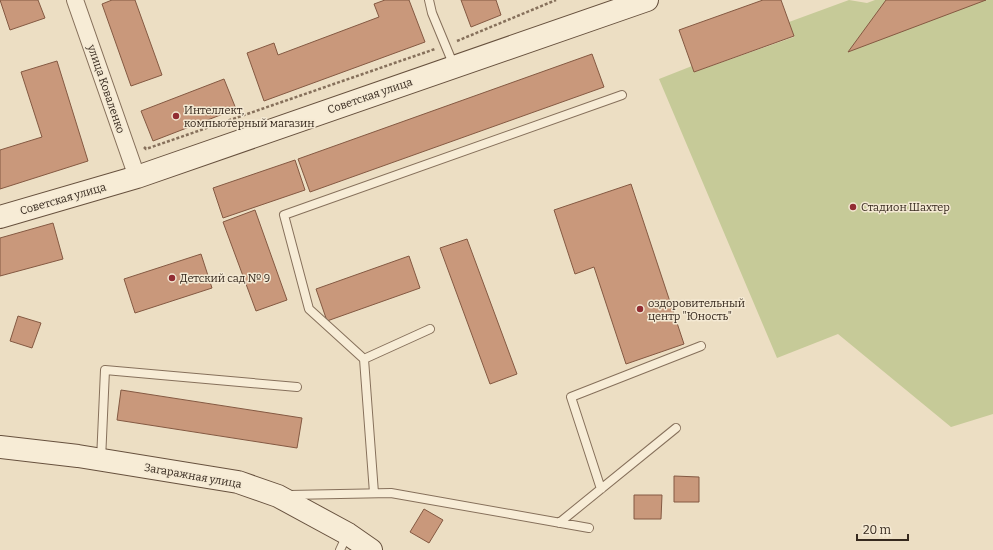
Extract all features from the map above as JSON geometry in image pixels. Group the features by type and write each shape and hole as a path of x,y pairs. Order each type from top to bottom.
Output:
{"main road":[{"name":"Советская улица","path":"0,218 136,177 647,0"},
{"name":"Загаражная улица","path":"0,447 78,456 101,461 238,482 278,496 344,542 371,550"}],"street":[{"name":"улица Коваленко","path":"75,0 136,177"}],"lane":[{"path":"429,0 432,13 454,67"},
{"path":"374,493 364,359 309,309 284,215 622,95"},
{"path":"364,359 430,329"},
{"path":"601,489 571,397 702,346"},
{"path":"101,461 105,370 297,387"},
{"path":"559,523 676,428"},
{"path":"278,496 391,493 589,528"}],"path":[{"path":"141,144 146,149 446,45 556,0"}],"green space":[{"name":"Стадион Шахтер","path":"849,0 867,3 875,0 993,0 993,414 951,427 838,334 777,358 659,79 692,66 694,72 794,37 789,22"}],"building":[{"path":"0,0 38,0 45,18 10,30"},
{"path":"112,0 135,0 162,75 131,86 102,4"},
{"path":"385,0 409,0 425,42 264,101 247,53 274,43 278,55 379,17 374,4"},
{"path":"461,0 496,0 501,15 471,27"},
{"path":"763,0 781,0 794,36 694,72 679,30"},
{"path":"886,0 986,0 848,52"},
{"path":"592,54 604,87 310,192 298,159"},
{"path":"57,61 88,161 0,189 0,150 42,137 21,72"},
{"path":"224,79 236,109 153,141 141,111"},
{"path":"295,160 305,190 223,218 213,188"},
{"name":"оздоровительный центр \"Юность\"","path":"631,184 684,344 626,364 594,267 575,274 554,210"},
{"path":"255,210 287,300 256,311 223,222"},
{"path":"53,223 63,259 0,276 0,238"},
{"path":"467,239 517,374 490,384 440,248"},
{"path":"201,254 212,288 135,313 124,279"},
{"path":"409,256 420,288 327,321 316,289"},
{"path":"18,316 41,323 32,348 10,341"},
{"path":"121,390 302,418 297,448 117,420"},
{"path":"674,476 699,477 699,502 674,502"},
{"path":"634,495 662,495 661,519 634,519"},
{"path":"424,509 443,520 429,543 410,532"}],"place":[{"name":"Интеллект, компьютерный магазин","path":"176,116"},
{"name":"Стадион Шахтер","path":"853,207"},
{"name":"Детский сад № 9","path":"172,278"},
{"name":"оздоровительный центр \"Юность\"","path":"640,309"}]}
